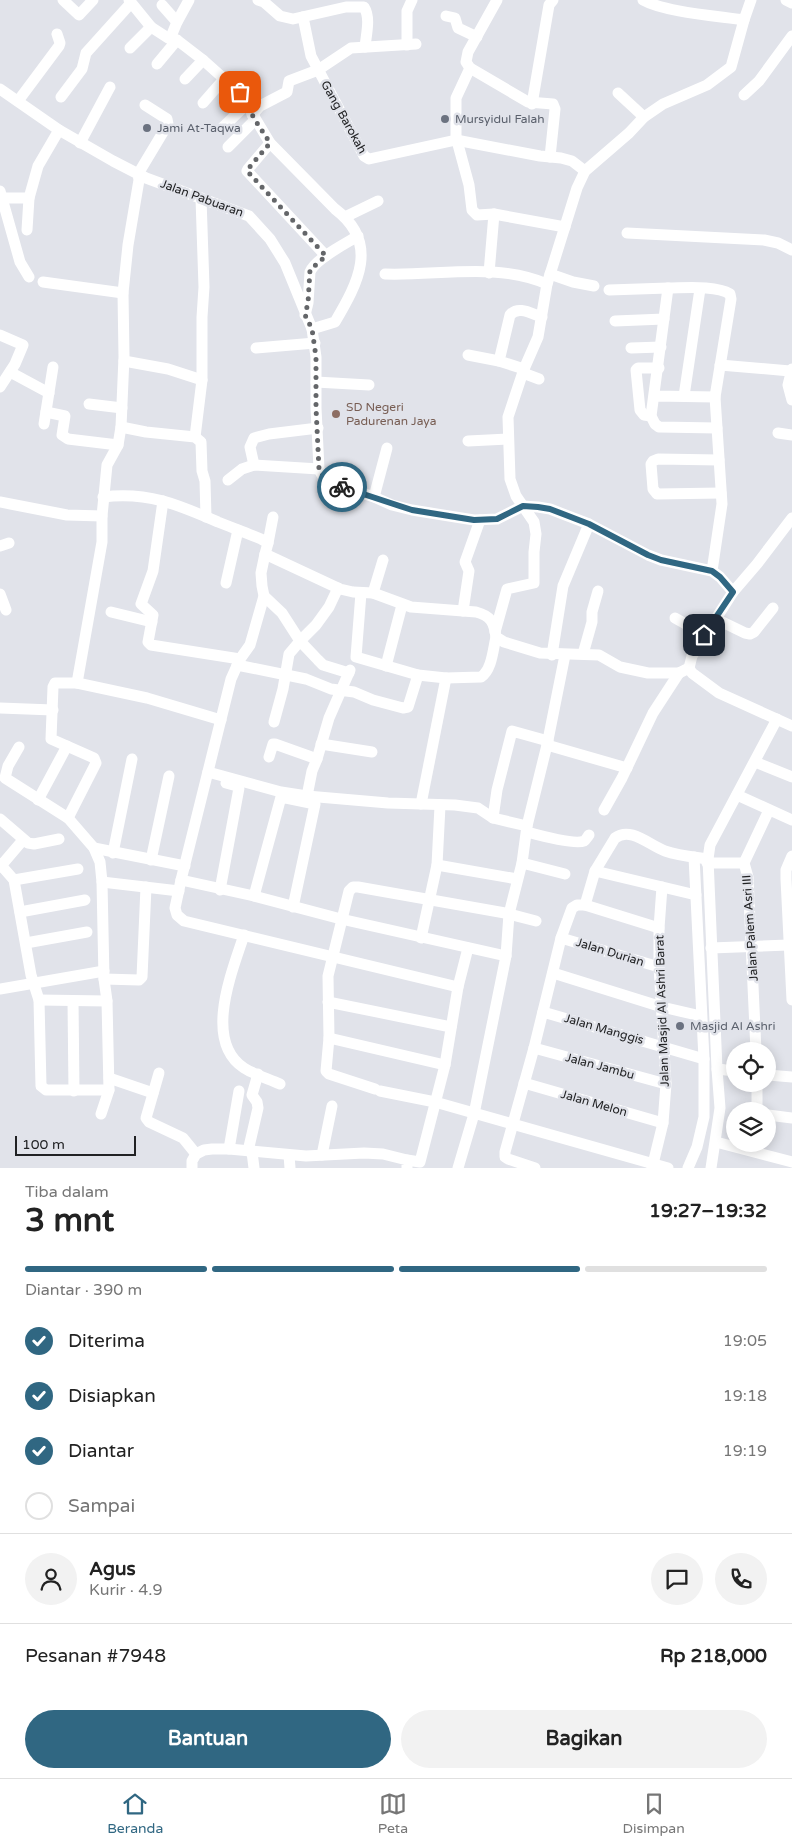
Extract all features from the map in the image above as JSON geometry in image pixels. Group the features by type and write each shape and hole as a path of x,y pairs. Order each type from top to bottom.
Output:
{"street":[{"path":"63,0 79,15 93,0"},
{"path":"157,64 174,40 177,22 189,0"},
{"path":"222,128 287,92 289,81 318,70 351,48 411,44 407,11 412,0"},
{"path":"496,0 466,57 466,62 470,68 532,104 553,104 555,109 550,157"},
{"path":"532,104 549,6 553,0"},
{"path":"643,0 682,11 744,20"},
{"path":"361,593 355,656 418,675 446,678 481,677 485,675 507,589 534,583 533,560 536,534 534,522 516,496 510,479 508,417 523,371 538,337 549,279 577,188 585,171 630,133 644,117 663,104 707,85 730,67 751,0"},
{"path":"786,0 792,3"},
{"path":"61,97 82,69 86,54 130,1 151,27 204,60 240,92 270,143 346,218 358,236 361,266 352,292 335,322 312,329"},
{"path":"262,1 280,16 293,19 346,4 363,6 367,10 365,47"},
{"path":"162,5 177,22"},
{"path":"446,16 455,18 458,28 477,37"},
{"name":"Gang Barokah","path":"303,17 311,56 364,156 369,159 456,140"},
{"path":"130,48 151,27"},
{"path":"18,101 59,46 57,34"},
{"path":"744,95 759,81 792,36"},
{"path":"185,80 204,60"},
{"path":"470,68 456,98 456,140 470,185 472,210 477,215 494,214 565,226"},
{"path":"202,103 224,79"},
{"path":"80,143 110,87"},
{"name":"Jalan Pabuaran","path":"0,89 80,143 138,174 249,216 259,225 285,263 312,329 315,343 319,469"},
{"path":"618,93 644,117"},
{"path":"77,683 102,542 103,498 107,464 118,445 121,427 124,361 123,293 128,244 139,180 138,174 168,124 167,119 145,105"},
{"path":"228,147 251,113"},
{"path":"27,230 29,198 38,166 59,130"},
{"path":"456,140 572,161 585,171"},
{"path":"270,143 247,171 326,256"},
{"path":"29,198 1,194 20,262 29,277"},
{"path":"195,437 202,380 204,287 201,198"},
{"path":"346,218 378,201"},
{"path":"489,273 494,214"},
{"path":"628,233 764,240 778,243 792,250"},
{"path":"305,315 308,303 310,270 326,256 358,236"},
{"path":"385,274 489,273 594,286"},
{"path":"44,282 123,293"},
{"path":"668,288 659,368 651,416 655,424 660,427 717,428"},
{"path":"684,396 700,289"},
{"path":"610,290 700,289 722,290 730,294 731,299 715,397 722,513 712,571"},
{"path":"499,361 510,315 518,310 542,317"},
{"path":"615,321 664,320"},
{"path":"0,335 23,345 10,372 0,387"},
{"path":"256,348 315,343"},
{"path":"630,348 661,348"},
{"path":"468,355 499,361 539,379"},
{"path":"124,361 168,370 202,380"},
{"path":"720,365 791,370 788,385 792,400"},
{"path":"53,367 45,418 65,416 62,435 68,439 118,445"},
{"path":"651,416 644,415 640,410 636,369 659,368"},
{"path":"10,372 49,393"},
{"path":"316,382 369,385"},
{"path":"654,396 715,397"},
{"path":"88,404 122,408"},
{"path":"121,427 146,432 195,437 201,442 206,517"},
{"path":"254,465 250,447 254,438 269,434 318,428"},
{"path":"778,433 792,435"},
{"path":"468,441 508,439"},
{"path":"374,497 387,448"},
{"path":"719,460 658,459 651,464 653,489 656,494 721,493"},
{"path":"228,480 242,469 254,465 319,469 325,481 392,505 412,510 480,520 497,519 523,506 550,509 589,524 661,560 712,571 733,592"},
{"path":"103,498 119,495 138,495 163,501 206,517 252,535 266,549 338,588 361,593 374,593 402,605 486,615 493,621 496,634 504,642 522,648 552,655 599,655 620,667 648,673 684,670 692,673 700,681 719,692 792,726"},
{"path":"163,501 153,571 141,604 152,613 148,641 151,645 239,662 285,676 306,679 331,688 354,692 372,700 403,708 408,707 418,675"},
{"path":"0,502 67,514 102,516"},
{"path":"273,518 261,574 264,596 250,646 239,662 231,679 180,886 175,908 177,915 184,921 458,987"},
{"path":"604,810 653,714 684,670 704,635 733,592 792,518"},
{"path":"463,611 469,570 466,562 480,520"},
{"path":"552,655 563,586 589,524"},
{"path":"226,583 238,530"},
{"path":"374,593 383,560"},
{"path":"274,722 289,654 316,625 329,607 338,588"},
{"path":"583,654 598,591"},
{"path":"0,594 6,610"},
{"path":"264,596 282,613 300,640 323,664 349,671 328,718 317,759 310,776 307,796"},
{"path":"386,666 402,605"},
{"path":"716,619 750,634 754,632 774,608"},
{"path":"111,612 152,622"},
{"path":"675,618 704,635"},
{"path":"458,1168 474,1114 506,956 509,914 522,863 527,829 565,655"},
{"path":"421,804 446,678"},
{"path":"68,818 96,762 94,758 51,739 53,686 55,683 77,683 147,698 221,720"},
{"path":"0,708 53,710"},
{"path":"688,1168 697,1147 704,1117 704,1059 696,896 702,859 754,762 772,717"},
{"path":"492,818 512,731 626,768"},
{"path":"269,757 273,744 275,744 317,759"},
{"path":"321,744 372,752"},
{"path":"38,800 67,746"},
{"path":"19,747 8,766 5,778 68,818 94,848 100,862 109,1078 109,1090 101,1114"},
{"path":"113,853 132,759"},
{"path":"754,762 792,777"},
{"path":"151,860 169,776"},
{"path":"207,776 281,792 335,800 440,806 455,805 478,808 492,818 562,840 581,842 588,835"},
{"path":"207,776 239,788 220,890"},
{"path":"737,795 792,820"},
{"path":"254,896 280,797 315,804 293,907"},
{"path":"420,938 437,865 440,806"},
{"name":"Jalan Palem Asri III","path":"756,1042 748,877 744,862 769,810"},
{"path":"0,819 23,840 34,844 59,839"},
{"path":"586,905 595,871 615,838 623,834 640,838 665,851 702,859 744,862"},
{"path":"23,840 1,866 14,880 34,983 40,1000 41,1086 46,1090 109,1090"},
{"path":"94,848 185,866"},
{"path":"792,856 786,870 792,1000"},
{"path":"702,859 711,948 720,1108 711,1168"},
{"path":"522,863 564,874"},
{"path":"437,865 517,879"},
{"path":"14,880 78,868"},
{"path":"595,871 696,896"},
{"path":"102,882 146,887 180,886 254,896 420,938 506,956"},
{"path":"0,989 104,975 139,980 142,977 146,887"},
{"path":"536,921 509,914 353,887 348,894 328,976 329,1038 327,1073 377,1090 435,1102 653,1166 668,1168"},
{"name":"Jalan Masjid Al Ashri Barat","path":"653,1166 663,1123 666,1084 659,967 662,887"},
{"path":"20,912 85,900"},
{"path":"535,1168 505,1157 505,1152 562,938 572,908 577,905 586,905 659,928"},
{"path":"26,943 88,932"},
{"path":"244,935 225,1002 224,1038 230,1054 245,1069 280,1084"},
{"name":"Jalan Durian","path":"562,938 659,967"},
{"path":"711,948 788,945"},
{"path":"192,1168 192,1161 196,1154 204,1150 229,1149 306,1156 383,1154 407,1164 420,1162 444,1065 458,987 468,948"},
{"path":"553,973 662,1007 701,1016"},
{"path":"40,1000 107,1001"},
{"path":"73,1001 74,1091"},
{"path":"328,1002 451,1027"},
{"name":"Jalan Manggis","path":"543,1012 704,1059"},
{"path":"329,1038 444,1065"},
{"name":"Jalan Jambu","path":"534,1048 666,1084"},
{"path":"717,1069 726,1070"},
{"path":"159,1073 146,1115 147,1121 183,1138 196,1154"},
{"path":"254,1168 250,1151 258,1108 257,1102 252,1095 258,1074"},
{"path":"776,1076 792,1077"},
{"path":"109,1078 153,1093"},
{"name":"Jalan Melon","path":"524,1083 663,1123"},
{"path":"229,1149 239,1091"},
{"path":"322,1155 332,1106"},
{"path":"776,1116 792,1118"},
{"path":"716,1142 726,1143"},
{"path":"767,1152 792,1162"},
{"path":"289,1155 290,1168"}],"way so far":[{"path":"240,92 270,143 247,170 248,172 326,256 310,270 308,303 305,315 312,329 315,343 319,469 325,481 342,487"}],"place":[{"name":"Mursyidul Falah","path":"445,119"},
{"name":"Jami At-Taqwa","path":"147,128"},
{"name":"SD Negeri Padurenan Jaya","path":"336,414"},
{"name":"Masjid Al Ashri","path":"680,1026"}],"route":[{"path":"342,487 392,505 474,520 497,519 523,506 550,509 589,524 627,545 661,560 712,571 733,592 704,635"}]}
